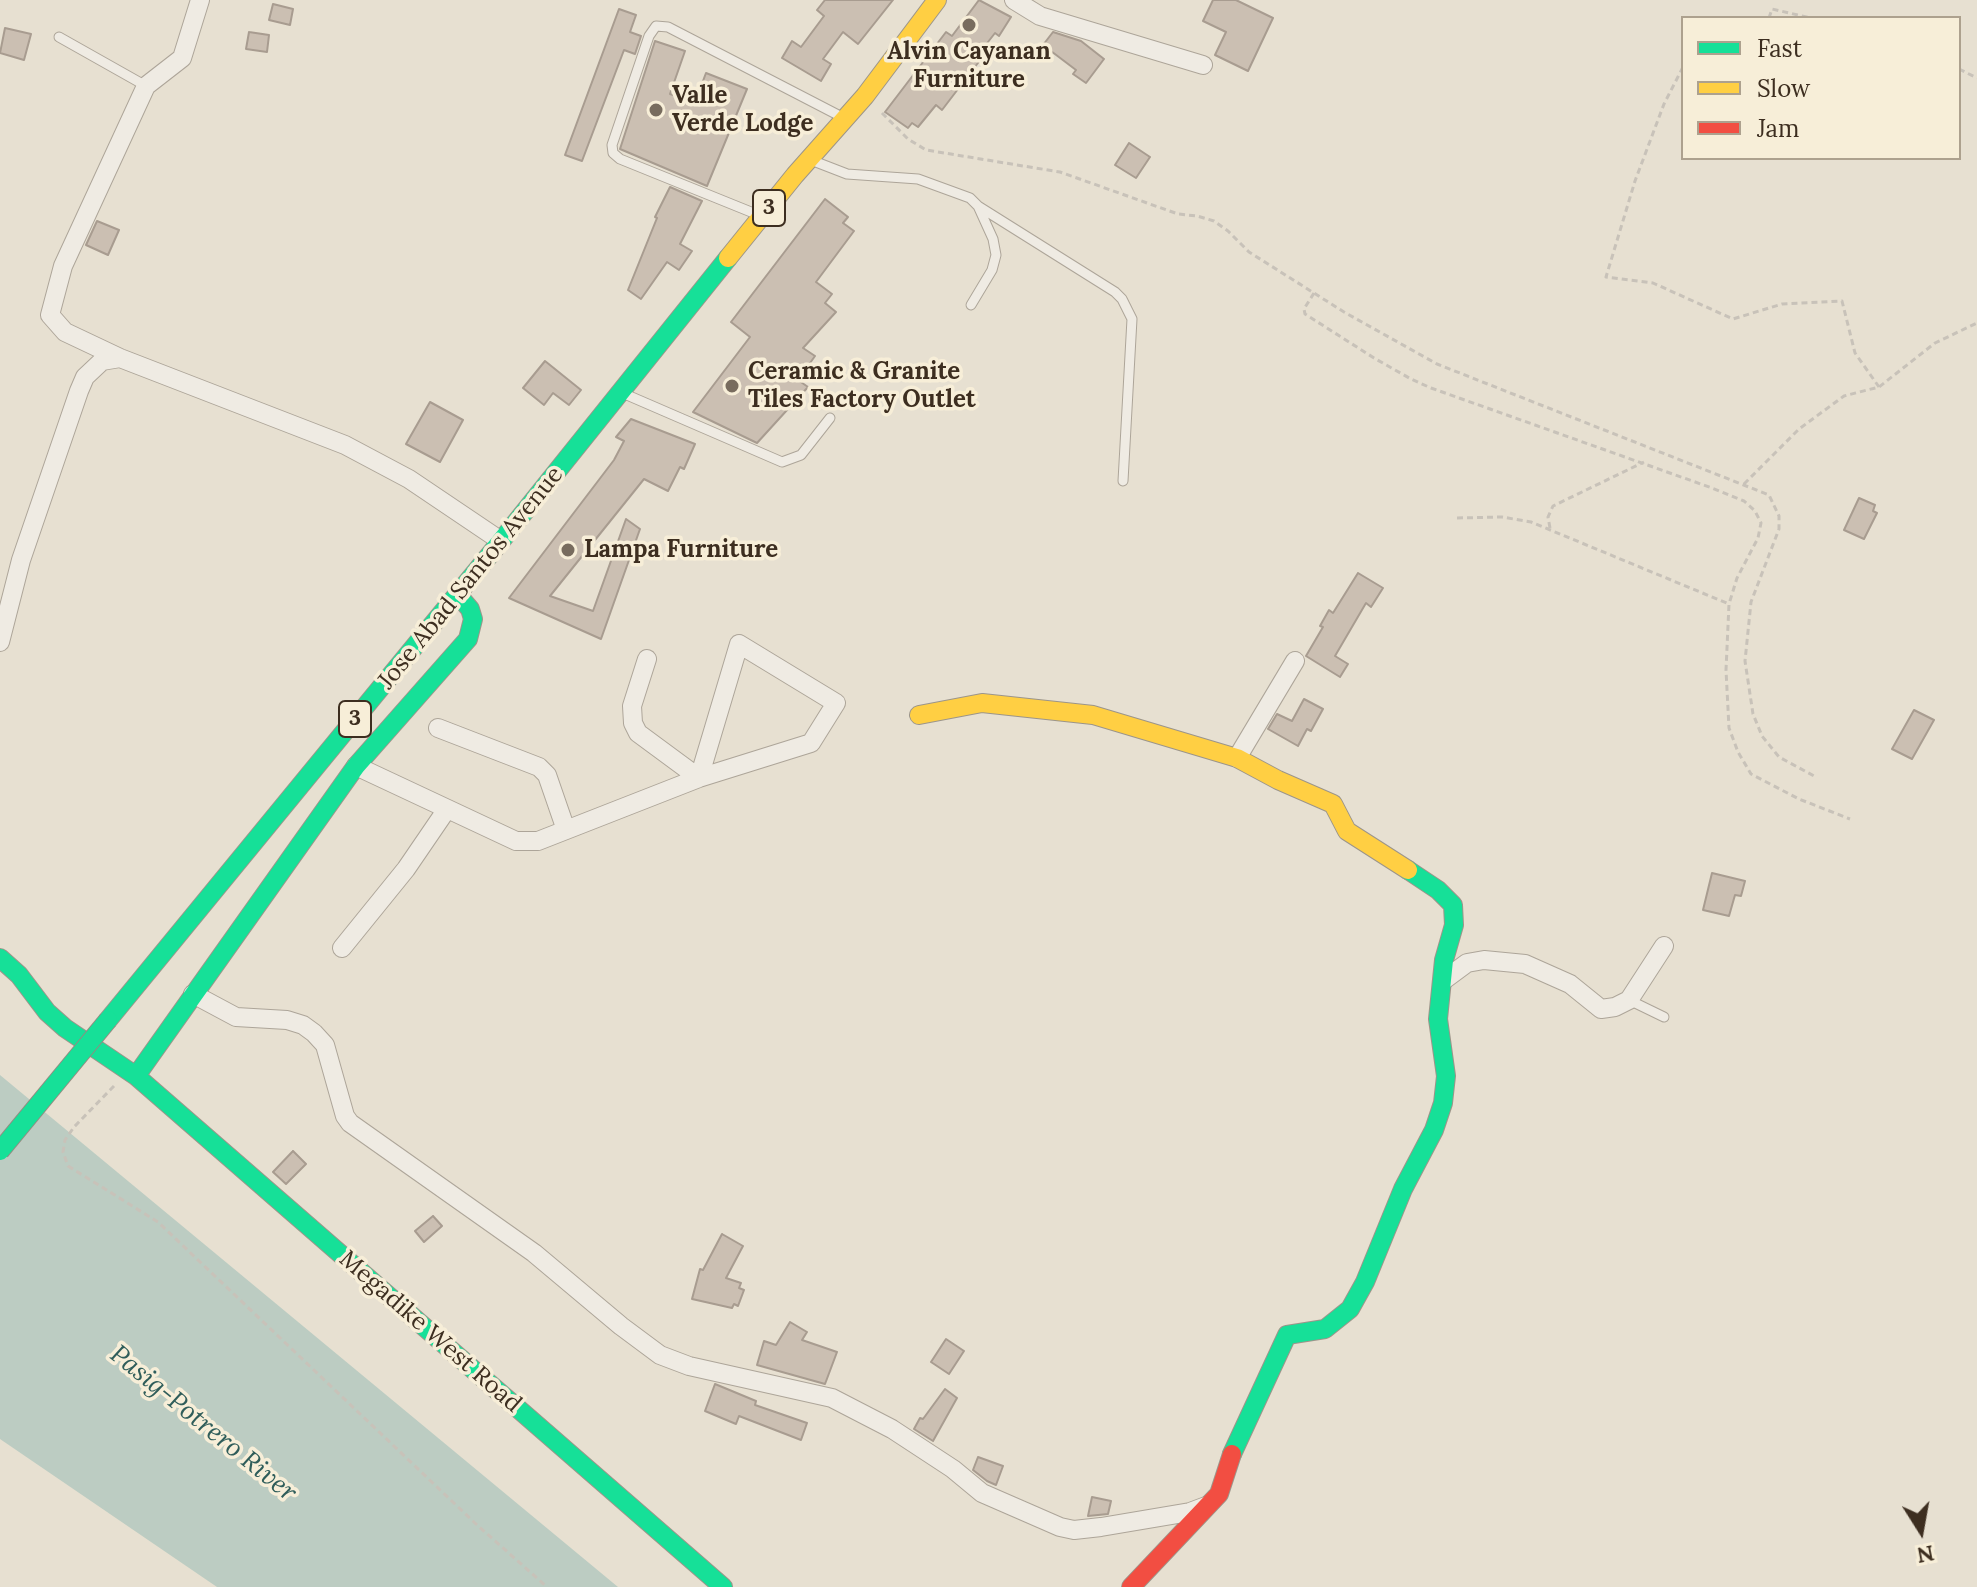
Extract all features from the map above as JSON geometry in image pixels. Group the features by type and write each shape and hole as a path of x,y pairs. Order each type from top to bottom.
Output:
{"main road":[{"name":"Jose Abad Santos Avenue","path":"0,1151 458,595 809,159 865,96 937,0"},
{"path":"132,1074 356,766 468,639 473,619 470,609 458,595"},
{"path":"919,715 982,703 1093,715 1237,758 1333,804 1347,831 1438,890 1453,905 1454,925 1444,960 1438,1019 1446,1076 1443,1103 1434,1130 1403,1189 1365,1282 1350,1309 1325,1329 1287,1335 1232,1455 1219,1494 1131,1587"},
{"name":"Megadike West Road","path":"0,958 65,1028 132,1074 723,1587"}],"street":[{"path":"200,0 182,58 146,86 63,266 50,315 65,332 120,358 345,445 409,479 501,541"},
{"path":"1014,0 1040,16 1203,65"},
{"path":"0,642 21,560 79,391 85,377 102,361 120,358"},
{"path":"356,766 516,841 538,841 699,778 811,743 836,703 739,644 699,778"},
{"path":"647,659 632,706 633,723 638,733 699,778"},
{"path":"1237,758 1295,661"},
{"path":"438,728 539,767 547,775 566,830"},
{"path":"342,948 406,869 447,809"},
{"path":"1444,980 1467,963 1484,960 1516,963 1543,970 1570,984 1601,1009 1615,1007 1629,1000 1664,946"},
{"path":"193,994 236,1017 287,1020 303,1025 314,1033 325,1045 345,1116 350,1123 534,1253 660,1355 689,1366 832,1398 892,1429 953,1469 982,1493 1060,1527 1074,1530 1101,1527 1190,1512 1209,1505"}],"lane":[{"path":"763,217 620,159 613,153 612,145 649,36 656,26 668,27 845,118"},
{"path":"59,37 146,86"},
{"path":"809,159 847,174 918,179 958,192 1122,299 1132,319 1123,481"},
{"path":"971,305 992,270 996,255 993,239 978,206"},
{"path":"621,393 782,462 801,455 830,418"},
{"path":"1629,1000 1664,1017"}],"path":[{"path":"1770,16 1772,9 1802,16"},
{"path":"1681,71 1664,104 1635,181 1606,277 1653,283 1733,319 1782,304 1842,301 1855,353 1879,387"},
{"path":"865,96 908,139 926,150 1060,172 1178,214 1214,221 1249,252 1437,364 1769,495 1779,516 1776,541 1751,602 1745,661 1753,714 1762,736 1779,757 1814,776"},
{"path":"1314,293 1304,309 1305,314 1411,379 1644,462 1744,501 1755,511 1761,523 1758,538 1737,578 1729,604 1729,728 1751,774 1799,799 1850,819"},
{"path":"1744,484 1799,429 1844,396 1879,387 1935,343 1977,323"},
{"path":"1550,530 1548,517 1553,506 1644,462"},
{"path":"1457,518 1502,517 1531,522 1729,604"},
{"path":"132,1074 74,1127 65,1140 63,1152 68,1166 158,1222 476,1524 547,1587"}],"water":[{"name":"Pasig-Potrero River","path":"0,1075 618,1587 217,1587 0,1439"}],"building":[{"path":"825,0 893,0 858,44 843,32 823,59 831,64 821,81 782,58 792,41 801,47 824,16 817,10"},
{"path":"979,0 1011,17 999,36 995,33 977,56 981,59 942,110 936,105 918,127 912,123 908,128 885,112 946,32 952,36"},
{"path":"1213,0 1236,0 1273,18 1248,71 1215,55 1226,32 1203,21"},
{"path":"273,4 293,9 290,25 269,20"},
{"path":"619,9 636,15 630,32 641,36 635,54 624,50 582,161 565,155"},
{"path":"5,28 31,34 24,60 0,53"},
{"path":"249,32 269,35 267,52 246,49"},
{"path":"1053,32 1081,41 1104,59 1086,83 1073,74 1076,70 1043,45"},
{"path":"655,41 685,51 670,94 695,102 706,73 747,89 707,186 620,149"},
{"path":"1129,143 1150,157 1136,178 1115,165"},
{"path":"670,187 702,201 680,244 692,251 679,270 667,262 641,299 628,290 655,217"},
{"path":"825,199 848,217 843,223 854,231 816,282 832,294 825,303 836,312 803,348 815,356 798,380 808,387 757,443 693,412 750,337 731,322"},
{"path":"97,221 119,230 108,255 86,245"},
{"path":"545,361 581,390 569,405 553,393 544,405 523,388"},
{"path":"430,402 463,420 440,462 406,444"},
{"path":"631,419 695,444 684,469 680,467 668,491 644,479 550,596 593,611 626,519 640,529 601,639 509,598 614,460 624,441 616,437"},
{"path":"1859,498 1875,505 1873,511 1877,513 1864,539 1844,530"},
{"path":"1358,573 1383,588 1371,607 1366,603 1335,656 1348,664 1340,677 1306,656 1329,610 1333,613"},
{"path":"1304,699 1323,709 1298,746 1268,729 1277,714 1292,721"},
{"path":"1914,710 1934,720 1912,759 1892,749"},
{"path":"1712,873 1745,881 1741,896 1735,895 1729,916 1703,910"},
{"path":"293,1151 306,1164 286,1184 273,1172"},
{"path":"433,1216 442,1226 424,1242 415,1231"},
{"path":"722,1234 743,1246 726,1278 741,1283 739,1288 744,1290 738,1306 734,1304 732,1308 692,1299 700,1269 703,1270"},
{"path":"790,1322 807,1332 802,1340 837,1352 825,1384 757,1365 764,1341 776,1345"},
{"path":"946,1339 964,1351 949,1374 931,1362"},
{"path":"715,1384 756,1401 755,1405 807,1423 801,1440 739,1416 736,1424 705,1411"},
{"path":"945,1389 957,1398 933,1441 914,1429"},
{"path":"978,1457 1003,1466 996,1485 973,1470"},
{"path":"1092,1497 1111,1501 1108,1514 1088,1516"}],"traffic: fast":[{"path":"108,1020 501,541 728,258"},
{"path":"136,1076 356,766 468,639 473,619 470,609 458,595"},
{"path":"1232,1454 1287,1335 1325,1329 1350,1309 1365,1282 1403,1189 1434,1130 1443,1103 1446,1076 1438,1019 1444,960 1454,925 1453,905 1438,890 1408,870"},
{"path":"0,958 65,1028 136,1076 723,1587"},
{"path":"0,1151 108,1020"}],"traffic: slow":[{"path":"728,258 795,175 865,96 937,0"},
{"path":"919,715 982,703 1093,715 1237,758 1333,804 1347,831 1408,870"}],"traffic: jam":[{"path":"1131,1587 1219,1494 1232,1454"}],"place":[{"name":"Alvin Cayanan Furniture","path":"969,25"},
{"name":"Valle Verde Lodge","path":"656,110"},
{"name":"Ceramic & Granite Tiles Factory Outlet","path":"732,386"},
{"name":"Lampa Furniture","path":"568,550"}]}
